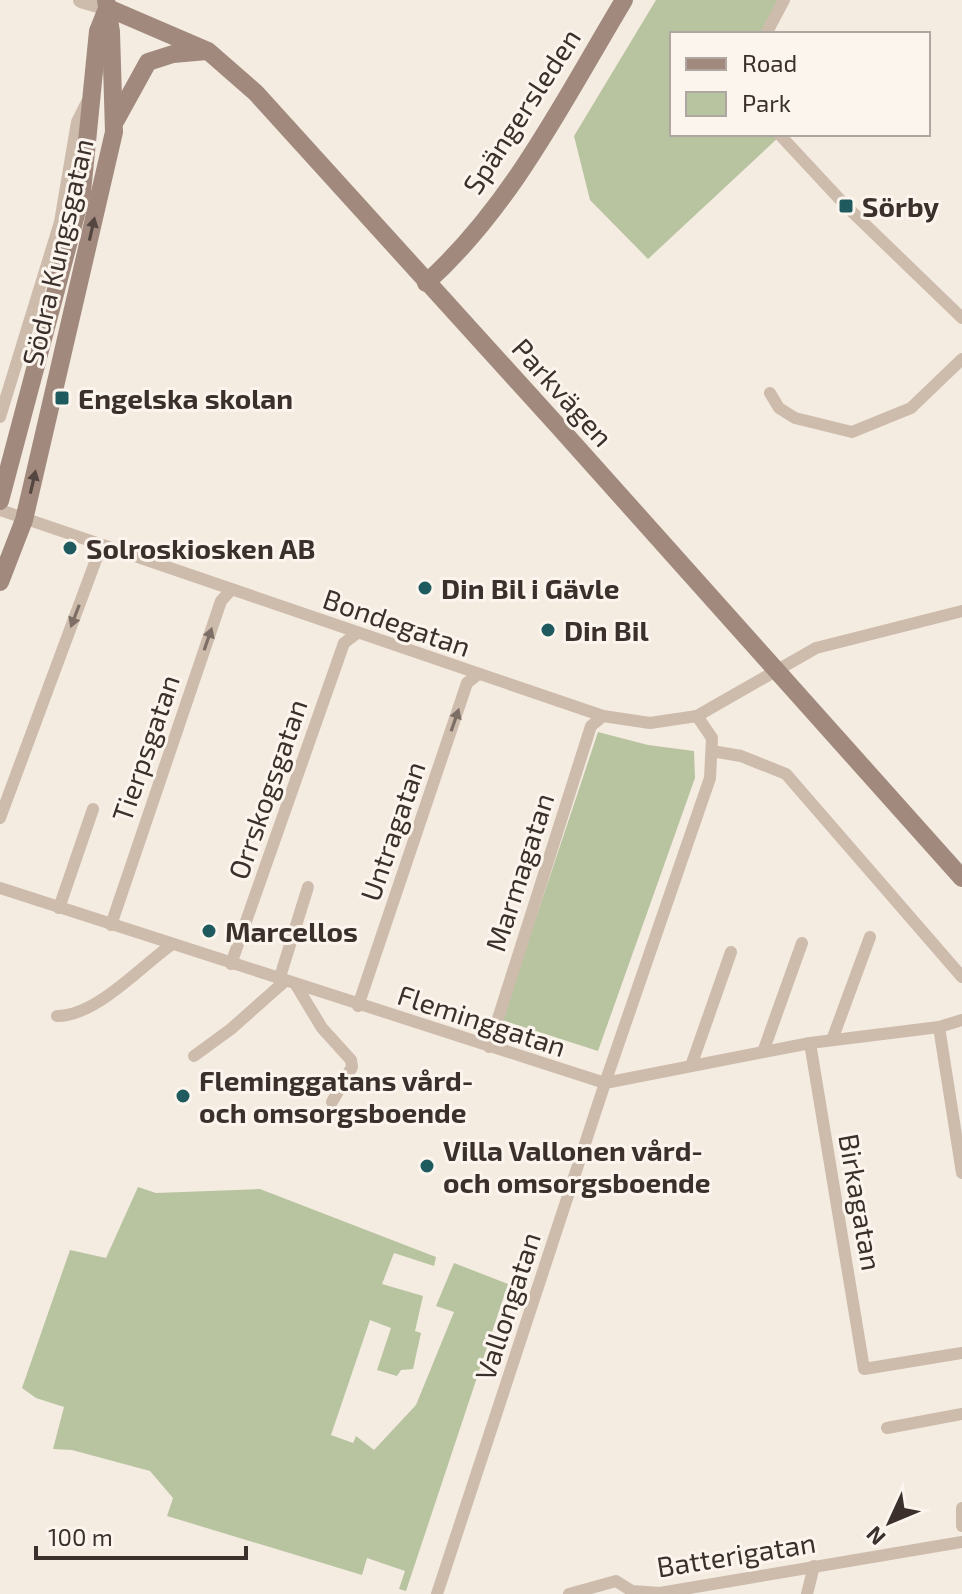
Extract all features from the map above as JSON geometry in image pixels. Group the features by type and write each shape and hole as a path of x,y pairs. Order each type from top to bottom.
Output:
{"main road":[{"name":"Spängersleden","path":"426,283 447,264 513,184 624,0"},
{"name":"Parkvägen","path":"107,4 208,51 256,93 962,878"},
{"name":"Södra Kungsgatan","path":"0,501 82,192 98,31 107,4"},
{"name":"Södra Kungsgatan","path":"0,582 24,520 115,122 107,4"},
{"path":"115,122 132,85 148,62 173,54 208,51"}],"street":[{"name":"Parkvägen","path":"81,0 107,4"},
{"path":"767,32 784,0"},
{"name":"Södra Kungsgatan","path":"0,417 60,222 77,122 94,88"},
{"path":"781,136 865,225 962,318"},
{"path":"770,393 779,408 795,418 852,432 911,408 962,359"},
{"name":"Bondegatan","path":"0,510 477,675 603,716 650,723 697,716 816,648 962,611"},
{"path":"0,818 97,557 109,548"},
{"name":"Tierpsgatan","path":"111,925 221,601 231,590"},
{"name":"Orrskogsgatan","path":"231,964 344,643 356,634"},
{"name":"Untragatan","path":"358,1006 467,683 477,675"},
{"name":"Marmagatan","path":"489,1047 591,726 603,716"},
{"path":"697,716 712,738 712,751 741,756 786,774 962,977"},
{"name":"Vallongatan","path":"437,1594 605,1083 710,778 712,751"},
{"path":"59,908 93,809"},
{"path":"194,1056 286,982 308,887"},
{"name":"Fleminggatan","path":"0,888 358,1006 605,1083 810,1043 939,1027 962,1020"},
{"path":"832,1040 870,937"},
{"path":"763,1052 802,943"},
{"path":"57,1016 71,1016 91,1009 171,945"},
{"path":"691,1066 731,952"},
{"path":"286,982 351,1060 352,1067 332,1102"},
{"path":"939,1027 962,1173"},
{"name":"Birkagatan","path":"810,1043 864,1369 962,1353"},
{"path":"887,1428 962,1414"},
{"path":"962,1508 962,1526"},
{"name":"Batterigatan","path":"569,1594 616,1581 632,1591 660,1593 962,1542"},
{"path":"807,1594 814,1566"}],"green space":[{"path":"656,0 784,0 761,32 670,32 670,136 780,136 648,259 590,200 574,136"},
{"path":"598,732 648,745 694,751 695,778 598,1051 502,1020"},
{"path":"138,1187 156,1193 260,1189 436,1257 434,1266 394,1253 382,1284 423,1296 415,1331 421,1333 413,1369 401,1370 397,1376 377,1370 391,1328 370,1320 331,1435 353,1443 356,1436 374,1450 416,1405 454,1312 436,1306 454,1263 508,1284 406,1591 399,1589 405,1571 367,1558 362,1575 167,1516 173,1498 150,1471 72,1450 53,1449 64,1407 36,1398 22,1388 70,1250 106,1258"}],"place":[{"name":"Sörby","path":"846,206"},
{"name":"Engelska skolan","path":"62,398"},
{"name":"Solroskiosken AB","path":"70,548"},
{"name":"Din Bil i Gävle","path":"425,588"},
{"name":"Din Bil","path":"548,630"},
{"name":"Marcellos","path":"209,931"},
{"name":"Fleminggatans vård- och omsorgsboende","path":"183,1096"},
{"name":"Villa Vallonen vård- och omsorgsboende","path":"427,1166"}]}
